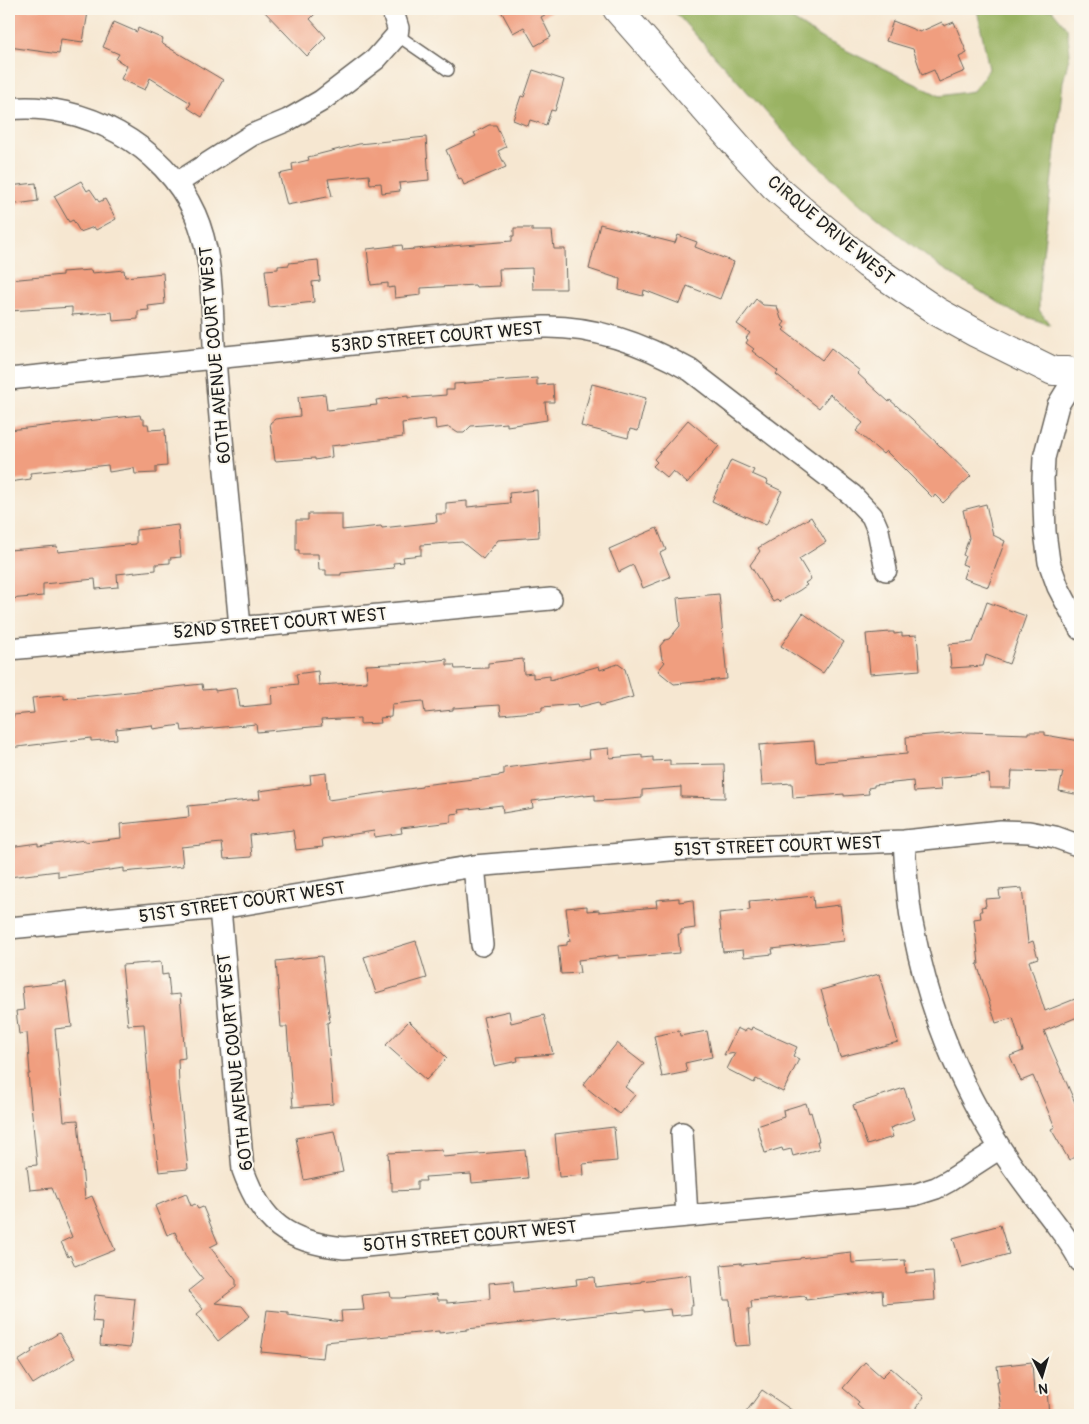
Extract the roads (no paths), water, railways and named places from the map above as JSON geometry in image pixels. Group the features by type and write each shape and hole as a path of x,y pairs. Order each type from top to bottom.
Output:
{"main road":[{"name":"CIRQUE DRIVE WEST","path":"617,9 742,151 776,186 804,212 867,264 938,312 976,333 1053,370 1075,373"},
{"name":"CIRQUE DRIVE WEST","path":"637,9 754,142 810,196 873,248 908,273 982,317 1058,354 1075,373"}],"street":[{"path":"177,183 252,135 288,120 321,101 376,59 395,24"},
{"name":"60TH AVENUE COURT WEST","path":"9,109 48,110 78,115 101,124 150,155 177,183 195,214 204,238 209,262 215,358 240,627"},
{"name":"53RD STREET COURT WEST","path":"9,379 471,332 546,327 603,334 635,343 663,355 690,370 852,495 872,516 878,530 886,570"},
{"path":"1075,373 1058,405 1044,458 1043,479 1045,532 1049,562 1058,587 1080,629"},
{"name":"52ND STREET COURT WEST","path":"9,649 552,599"},
{"name":"51ST STREET COURT WEST","path":"9,928 220,908 474,866 670,850 904,841 1001,830 1029,832 1056,837 1080,846"},
{"path":"904,841 907,888 913,927 932,1004 961,1078 1000,1148 1067,1240 1080,1261"},
{"path":"474,866 482,944"},
{"name":"60TH AVENUE COURT WEST","path":"220,908 242,1170 252,1194 263,1211"},
{"path":"682,1133 687,1216"},
{"name":"50TH STREET COURT WEST","path":"263,1211 279,1227 294,1236 318,1246 344,1248 914,1195 936,1188 949,1181 1000,1148"}],"lane":[{"path":"395,24 448,70"}]}
